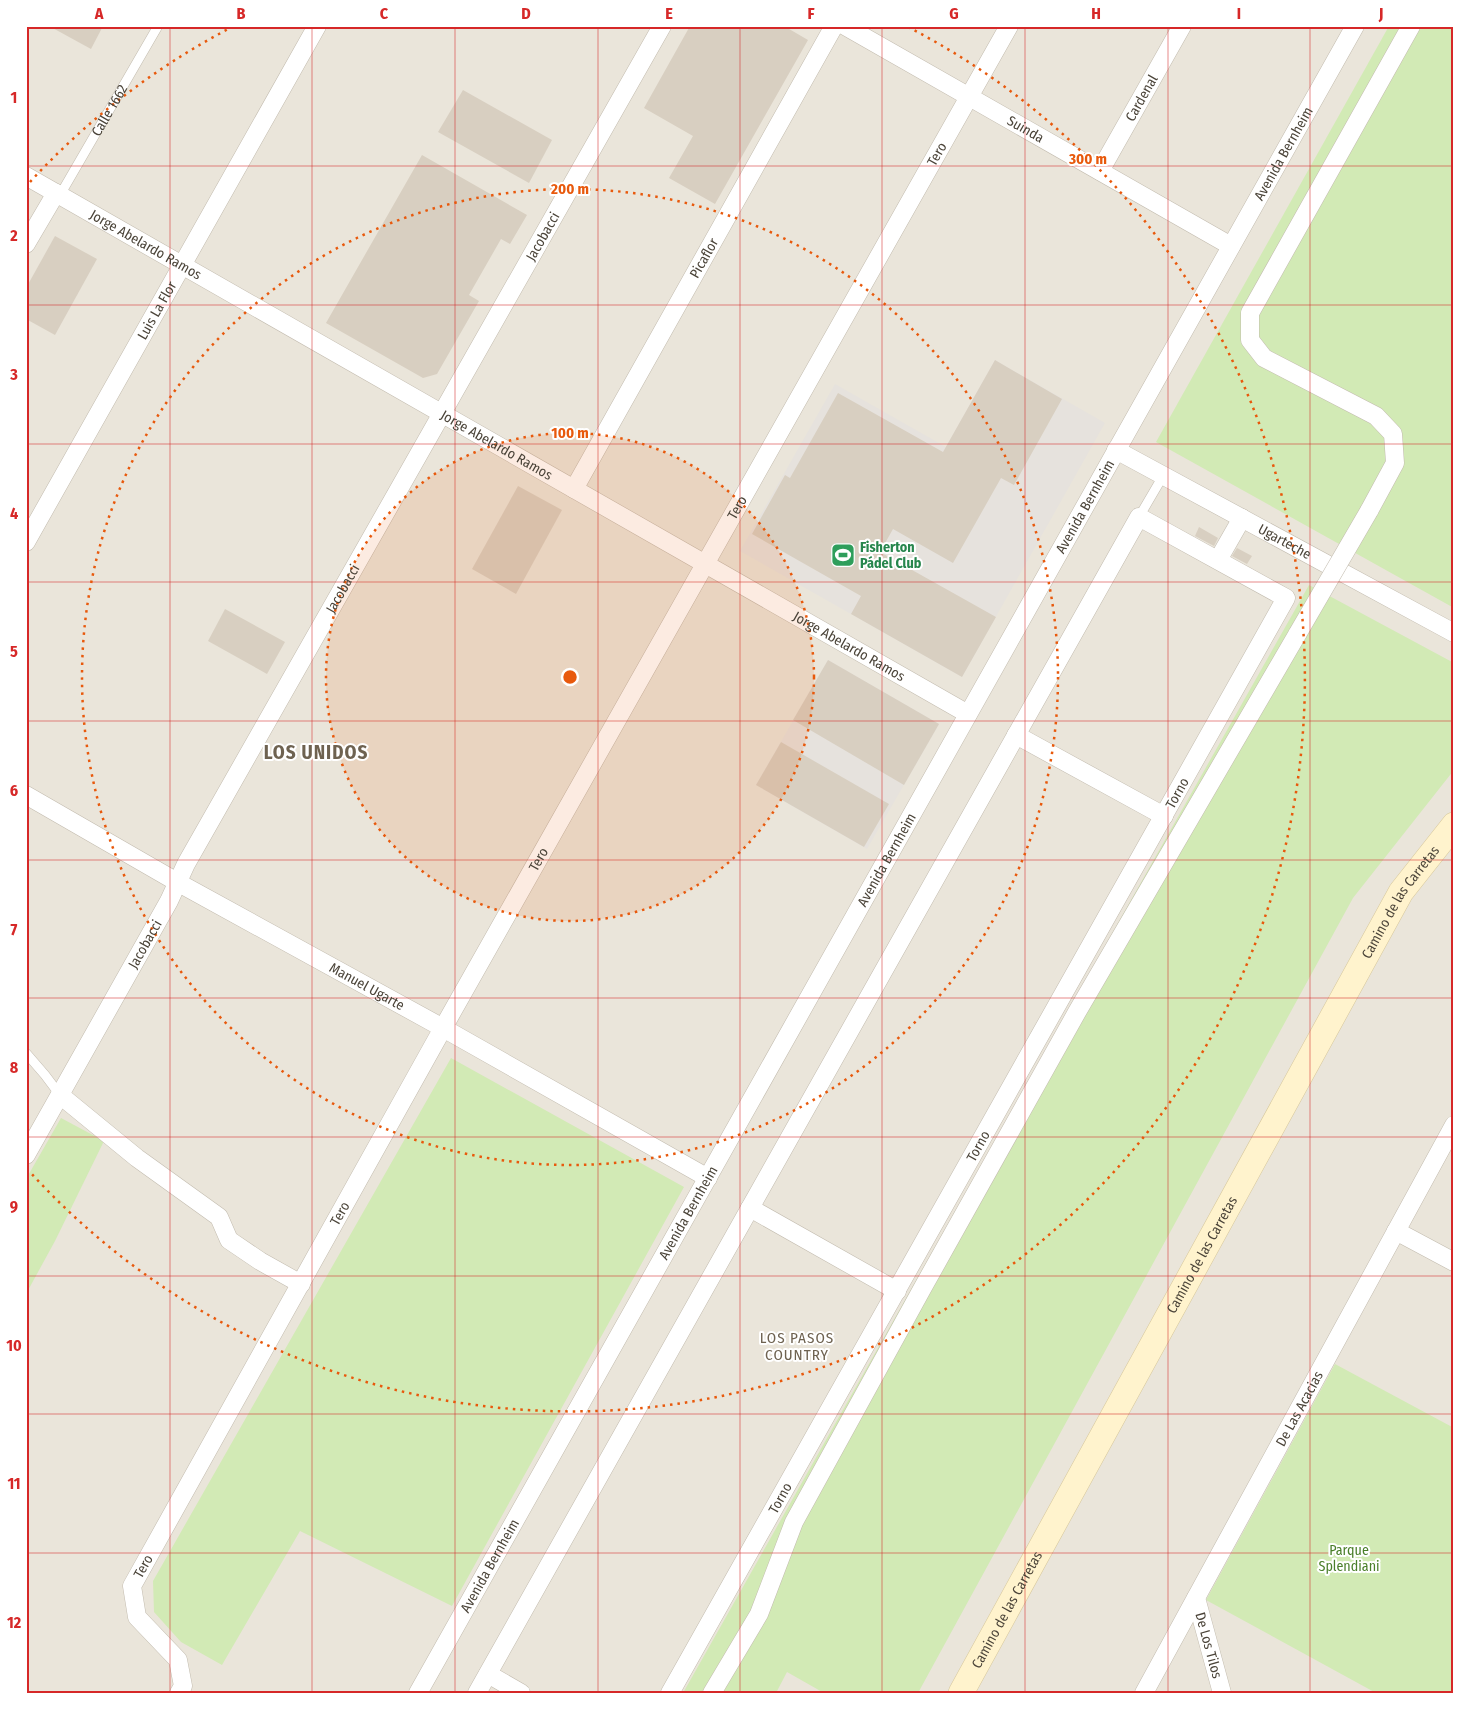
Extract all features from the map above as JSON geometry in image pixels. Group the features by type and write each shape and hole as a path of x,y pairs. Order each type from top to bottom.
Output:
{"street":[{"name":"Luis La Flor","path":"26,542 317,26"},
{"name":"Jacobacci","path":"26,1155 169,901 186,864 662,26"},
{"name":"Picaflor","path":"574,489 834,26"},
{"name":"Suinda","path":"845,26 1232,246"},
{"name":"Tero","path":"179,1693 183,1686 178,1660 137,1617 132,1586 443,1028 1009,26"},
{"name":"Cardenal","path":"1100,171 1182,26"},
{"name":"Avenida Bernheim","path":"418,1693 1355,26"},
{"path":"712,1693 759,1614 794,1522 922,1289 1077,1012 1369,511 1395,463 1393,434 1376,416 1264,358 1250,340 1250,313 1411,26"},
{"name":"Jorge Abelardo Ramos","path":"26,176 968,714"},
{"name":"Calle 1662","path":"26,244 58,194"},
{"name":"Ugarteche","path":"1116,450 1454,633"},
{"path":"477,1693 1139,517 1218,560 1242,518"},
{"name":"Torno","path":"670,1693 1286,598 1218,560"},
{"path":"1016,735 1164,816"},
{"name":"Manuel Ugarte","path":"26,795 177,882 443,1028 708,1178"},
{"name":"Camino de las Carretas","path":"961,1693 1401,892 1454,826"},
{"path":"60,1095 137,1158 219,1217 229,1240 260,1261 301,1284"},
{"name":"De Las Acacias","path":"1144,1693 1454,1126"},
{"path":"750,1208 897,1291"},
{"path":"1396,1231 1454,1262"},
{"name":"De Los Tilos","path":"1196,1598 1222,1693"},
{"path":"488,1674 521,1693"}],"lane":[{"name":"Calle 1662","path":"58,194 158,26"},
{"path":"1139,517 1163,476"},
{"path":"26,1053 60,1095"}],"shaded area":[{"path":"26,26 1454,26 1454,1693 26,1693"},
{"path":"995,360 1105,423 962,677 740,551 835,384 946,447"},
{"path":"828,660 939,724 867,849 756,785"}],"green space":[{"path":"1389,26 1454,26 1454,608 1156,442"},
{"path":"1309,585 1454,663 1454,770 1353,898 918,1693 824,1693 787,1672 776,1693 683,1693"},
{"path":"451,1058 684,1187 452,1606 300,1531 222,1665 181,1642 154,1612 153,1581"},
{"path":"61,1118 104,1141 55,1241 26,1294 26,1179"},
{"name":"Parque Splendiani","path":"1335,1364 1454,1428 1453,1693 1376,1693 1206,1600"}],"building":[{"path":"49,26 103,26 91,49"},
{"path":"690,26 784,26 808,40 715,204 669,178 693,136 644,108"},
{"path":"463,90 552,140 529,183 438,132"},
{"path":"422,155 527,215 510,244 501,239 469,295 479,301 437,374 423,378 326,323"},
{"path":"55,236 97,259 55,335 26,319 26,288"},
{"path":"995,360 1062,399 1014,485 1001,478 953,563 893,529 880,552 996,617 962,677 851,614 861,596 752,534 785,475 790,478 838,393 943,452"},
{"path":"518,486 562,510 516,594 472,569"},
{"path":"1199,527 1218,538 1214,546 1195,536"},
{"path":"1237,548 1252,556 1247,564 1232,556"},
{"path":"225,609 285,642 267,674 208,641"},
{"path":"828,660 939,724 904,785 793,720"},
{"path":"781,742 889,804 864,847 756,785"}],"place":[{"name":"Fisherton Pádel Club","path":"843,555"}],"district":[{"name":"LOS UNIDOS","path":"316,752"},
{"name":"LOS PASOS COUNTRY","path":"797,1346"}]}
